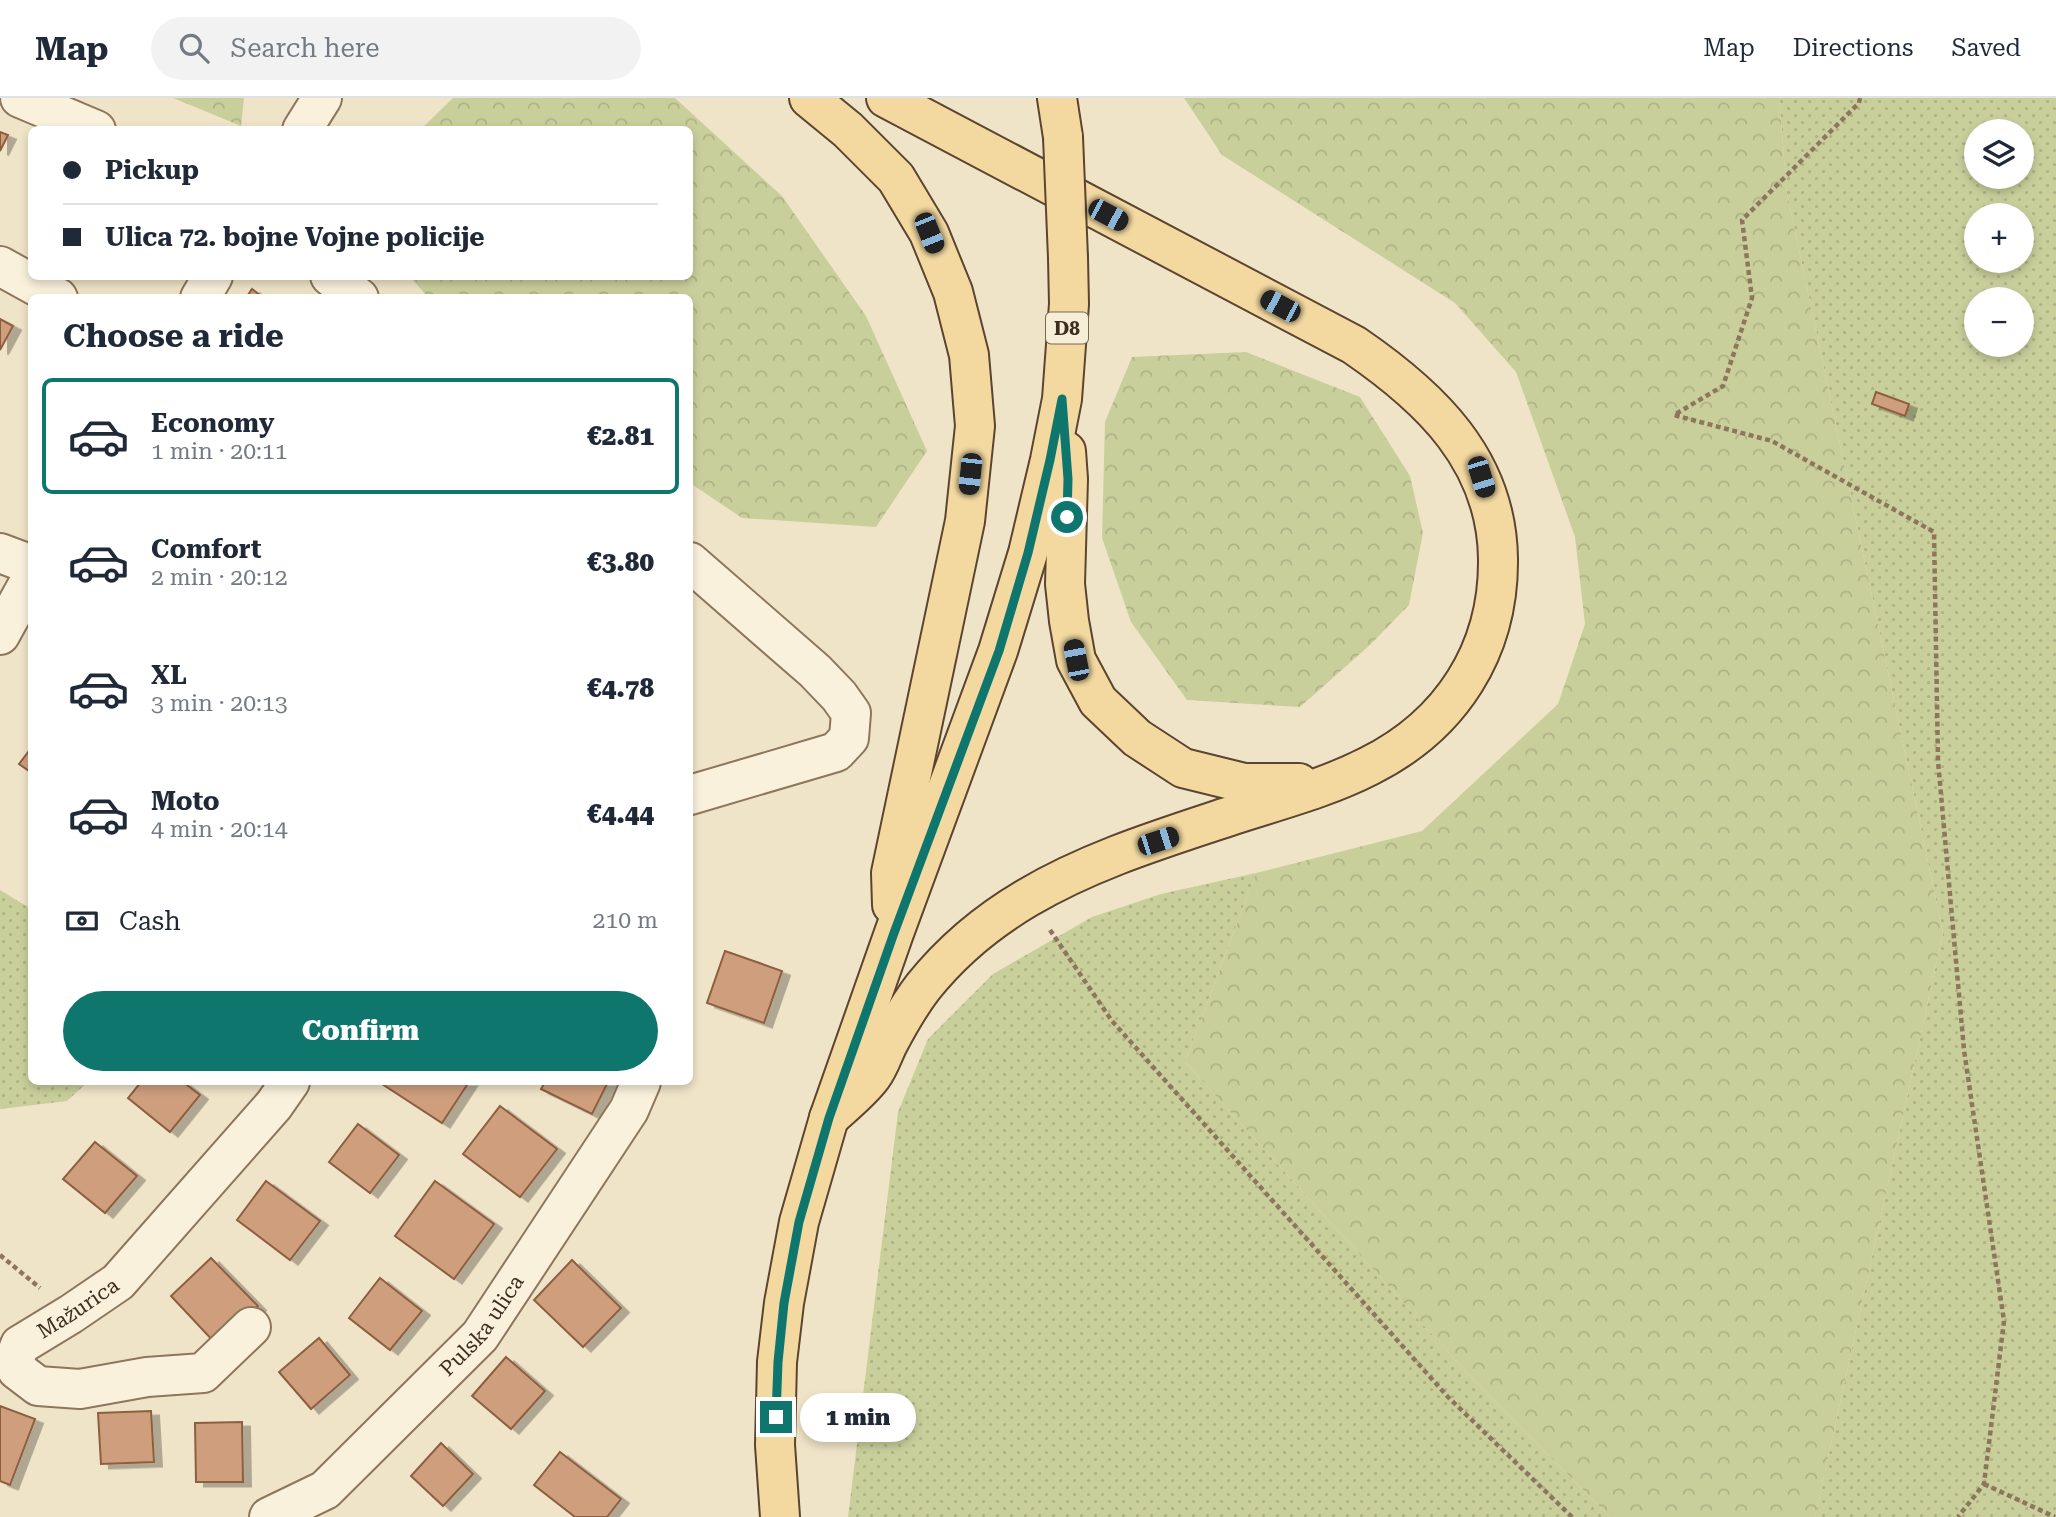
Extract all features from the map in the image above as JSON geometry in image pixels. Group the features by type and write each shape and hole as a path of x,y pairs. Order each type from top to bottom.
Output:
{"main road":[{"path":"809,98 848,130 896,178 929,233 953,292 969,355 975,426 965,521 891,873 894,933"},
{"path":"829,1118 872,1076 893,1034 922,989 951,955 1027,898 1116,854 1332,783 1371,766 1414,738 1451,704 1475,668 1490,628 1499,587 1498,550 1493,517 1481,477 1457,438 1424,399 1392,371 1353,345 886,98"},
{"name":"D8","path":"780,1517 775,1445 778,1362 784,1303 799,1222 829,1118 894,933 999,651 1028,553 1062,399 1069,304 1063,137 1057,98"},
{"path":"1062,399 1068,479 1065,583 1076,660 1098,701 1137,738 1183,768 1244,783 1332,783"}],"street":[{"path":"20,98 86,126"},
{"path":"304,126 322,98"},
{"path":"0,267 51,294"},
{"path":"336,280 354,294"},
{"path":"0,553 28,564"},
{"path":"693,565 815,671 851,713 849,738 836,752 693,793"},
{"path":"0,635 28,584"},
{"name":"Mažurica","path":"251,1327 203,1373 147,1377 80,1389 38,1386 17,1370 15,1359 20,1345 118,1282 274,1105 288,1085"},
{"name":"Pulska ulica","path":"270,1517 325,1490 480,1336 629,1110 640,1085"}],"path":[{"path":"1860,98 1859,103 1742,220 1752,298 1723,386 1674,415 1772,441 1934,532 1938,761 1945,844 1964,1050 2004,1321 1984,1484 1958,1517"},
{"path":"1027,898 1112,1021 1448,1397 1572,1517"},
{"path":"0,1255 71,1314"},
{"path":"1984,1484 2055,1517"}],"green space":[{"path":"173,98 244,98 241,126"},
{"path":"453,98 675,98 782,196 866,316 927,451 876,527 742,518 693,485 693,294 425,294 413,280 693,280 693,126 424,126"},
{"path":"1184,98 1779,98 1787,193 1943,933 1815,1517 1610,1517 1468,1374 1185,1062 1256,873 1422,831 1558,704 1585,624 1575,537 1516,372 1455,303 1222,155"},
{"path":"1779,98 2056,98 2056,1517 1815,1517 1943,933 1787,193"},
{"path":"1246,352 1360,397 1410,476 1423,533 1409,605 1370,645 1300,707 1187,700 1131,622 1102,538 1105,422 1132,357"},
{"path":"1256,873 1185,1062 1468,1374 1610,1517 848,1517 898,1112 928,1039 993,974 1092,917 1161,894"},
{"path":"0,890 28,907 28,1085 85,1085 67,1101 0,1109"}],"building":[{"path":"0,132 8,135 0,151"},
{"path":"0,319 13,326 0,350"},
{"path":"1876,392 1909,404 1905,416 1872,404"},
{"path":"28,752 28,770 19,764"},
{"path":"725,951 782,971 764,1023 707,1003"},
{"path":"139,1085 187,1085 200,1095 170,1132 128,1098"},
{"path":"384,1085 467,1085 442,1123"},
{"path":"543,1085 606,1085 592,1114 541,1089"},
{"path":"500,1106 557,1149 520,1197 463,1154"},
{"path":"358,1124 399,1155 370,1193 329,1162"},
{"path":"95,1142 137,1176 105,1213 63,1179"},
{"path":"266,1181 320,1221 290,1260 237,1220"},
{"path":"435,1181 494,1224 454,1279 395,1236"},
{"path":"211,1258 258,1306 217,1345 171,1296"},
{"path":"572,1260 621,1308 583,1347 534,1300"},
{"path":"380,1278 422,1311 390,1350 349,1318"},
{"path":"319,1338 350,1375 311,1409 279,1372"},
{"path":"506,1357 545,1391 511,1429 472,1396"},
{"path":"0,1406 35,1419 10,1485 0,1481"},
{"path":"151,1411 154,1462 101,1464 98,1413"},
{"path":"242,1422 243,1482 196,1482 195,1423"},
{"path":"441,1443 473,1474 443,1506 411,1476"},
{"path":"560,1452 621,1499 607,1517 575,1517 534,1485"}],"route":[{"path":"776,1417 784,1303 799,1222 829,1118 894,933 999,651 1028,553 1062,399 1068,479 1067,517"}]}
